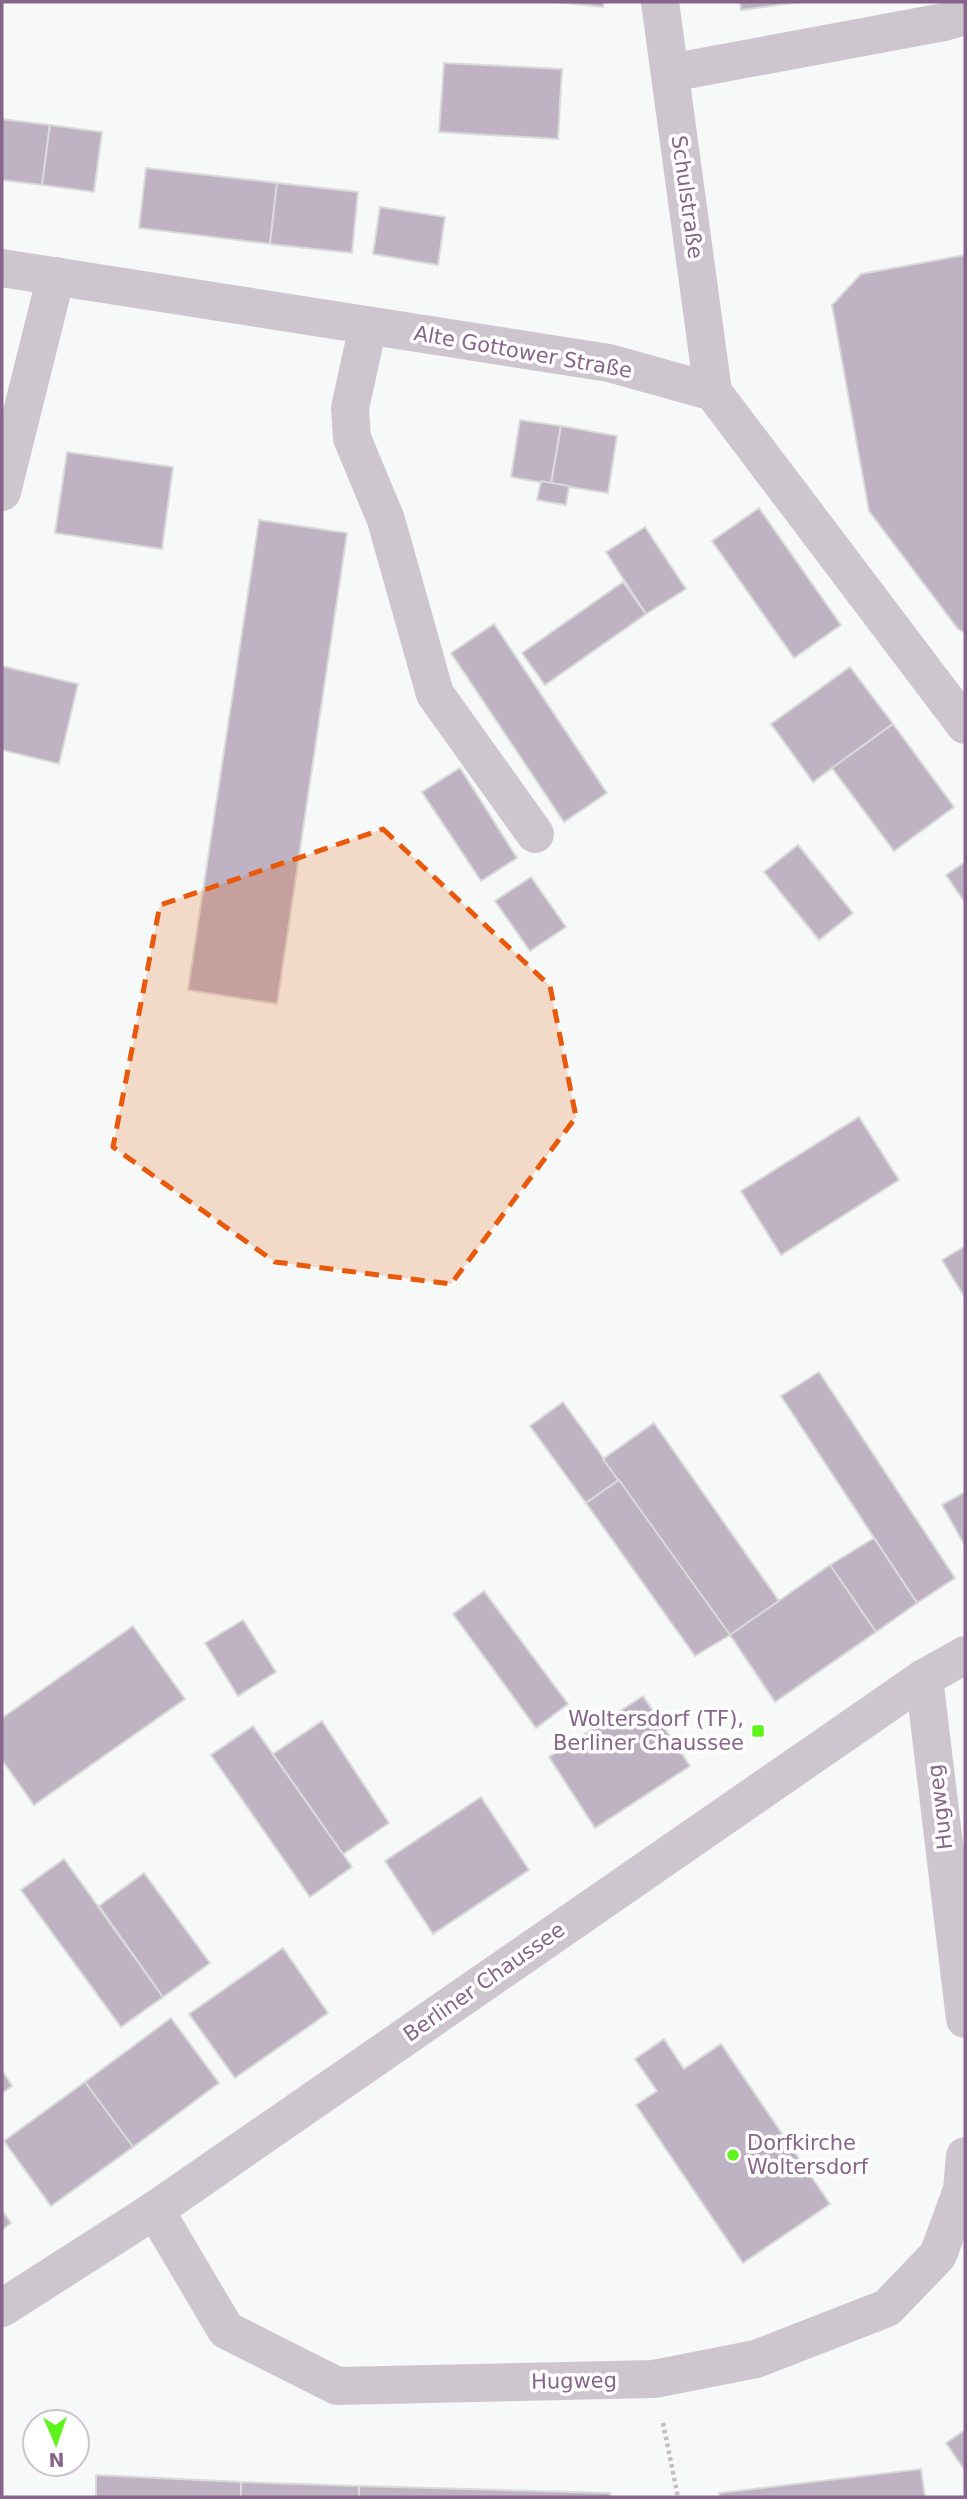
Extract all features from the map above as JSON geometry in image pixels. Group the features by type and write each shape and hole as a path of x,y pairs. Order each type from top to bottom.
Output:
{"street":[{"name":"Schulstraße","path":"660,2 713,392"},
{"path":"670,73 965,16"},
{"name":"Alte Gottower Straße","path":"2,268 609,363 713,392"},
{"path":"2,492 56,276"},
{"path":"368,326 350,408 352,438 386,520 435,694 536,834"},
{"path":"713,392 965,725"},
{"name":"Berliner Chaussee","path":"2,2308 155,2210 924,1678 965,1655"},
{"name":"Hugweg","path":"924,1678 965,2019"},
{"name":"Hugweg","path":"155,2210 226,2330 337,2386 654,2379 756,2359 887,2308 938,2255 962,2190 965,2156"}],"path":[{"path":"654,2379 678,2497"}],"highlighted area":[{"path":"383,829 550,986 576,1117 451,1284 275,1262 113,1147 160,905"}],"building":[{"path":"555,2 604,2 603,7"},
{"path":"740,2 800,2 741,10"},
{"path":"444,63 562,69 558,139 439,132"},
{"path":"2,119 50,125 42,185 2,180"},
{"path":"50,125 102,132 94,192 42,185"},
{"path":"146,168 277,183 270,244 139,228"},
{"path":"277,183 358,192 352,253 270,244"},
{"path":"380,207 445,217 438,265 373,254"},
{"path":"965,255 965,633 958,629 869,511 832,305 861,274"},
{"path":"520,420 561,426 551,484 511,477"},
{"path":"561,426 617,436 608,493 551,484"},
{"path":"67,452 173,467 162,549 55,533"},
{"path":"541,481 569,486 566,505 537,500"},
{"path":"759,508 841,625 794,658 712,541"},
{"path":"259,520 347,533 277,1004 188,990"},
{"path":"645,527 686,589 646,614 606,552"},
{"path":"623,582 646,614 545,685 522,653"},
{"path":"494,624 607,793 564,822 451,653"},
{"path":"2,666 78,684 59,764 2,750"},
{"path":"850,667 893,724 813,782 771,724"},
{"path":"893,724 954,807 894,851 832,768"},
{"path":"460,768 517,858 481,881 422,792"},
{"path":"798,845 853,913 819,940 764,872"},
{"path":"965,862 965,903 946,875"},
{"path":"531,877 566,927 530,951 495,901"},
{"path":"859,1117 899,1180 781,1255 741,1191"},
{"path":"965,1246 965,1298 942,1260"},
{"path":"819,1372 955,1578 917,1603 781,1396"},
{"path":"563,1402 619,1480 586,1503 530,1426"},
{"path":"654,1423 779,1601 730,1635 603,1459"},
{"path":"619,1480 730,1635 695,1656 586,1503"},
{"path":"965,1492 965,1546 942,1505"},
{"path":"874,1538 917,1603 876,1632 830,1565"},
{"path":"830,1565 876,1632 775,1702 730,1635"},
{"path":"484,1591 568,1704 536,1728 453,1614"},
{"path":"243,1620 276,1672 238,1696 205,1643"},
{"path":"133,1626 185,1699 34,1805 2,1760 2,1718"},
{"path":"643,1696 690,1766 595,1828 549,1757"},
{"path":"322,1721 389,1823 343,1854 273,1754"},
{"path":"253,1726 352,1867 310,1897 211,1755"},
{"path":"481,1797 529,1870 433,1934 385,1861"},
{"path":"64,1859 163,1997 121,2027 21,1890"},
{"path":"144,1873 210,1963 163,1997 99,1906"},
{"path":"283,1948 328,2013 235,2078 189,2014"},
{"path":"171,2018 219,2083 133,2147 85,2082"},
{"name":"Dorfkirche Woltersdorf","path":"664,2039 684,2069 721,2044 830,2204 743,2263 636,2105 657,2091 635,2059"},
{"path":"2,2070 12,2086 2,2093"},
{"path":"85,2082 133,2147 51,2206 4,2141"},
{"path":"2,2210 11,2223 2,2230"},
{"path":"965,2430 965,2471 946,2443"},
{"path":"921,2469 925,2497 720,2497 719,2493"},
{"path":"96,2475 241,2482 241,2497 96,2497"},
{"path":"241,2482 359,2486 359,2497 241,2497"},
{"path":"359,2486 610,2493 610,2497 359,2497"}],"place":[{"name":"Woltersdorf (TF), Berliner Chaussee","path":"758,1731"},
{"name":"Dorfkirche Woltersdorf","path":"733,2155"}]}
